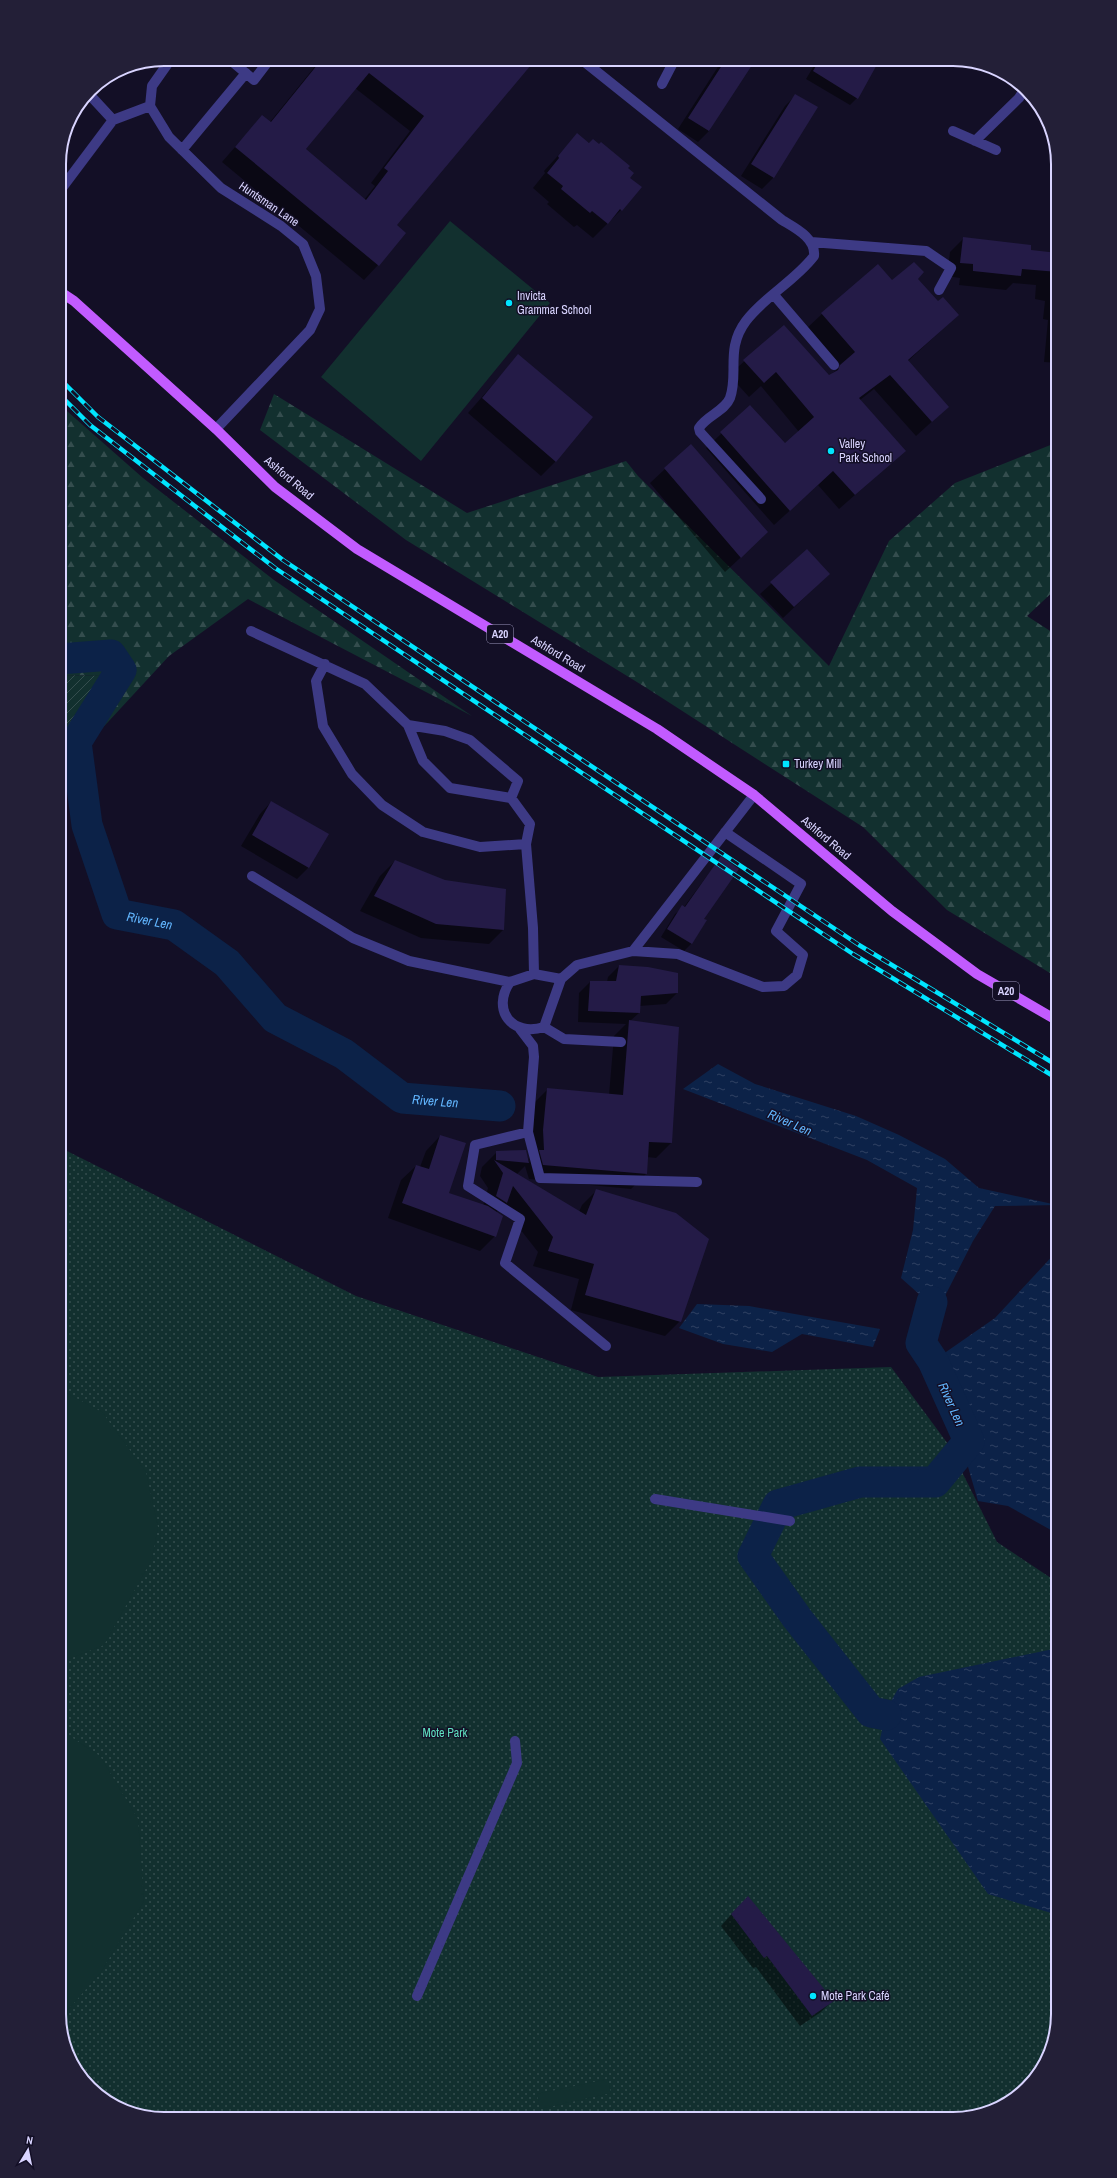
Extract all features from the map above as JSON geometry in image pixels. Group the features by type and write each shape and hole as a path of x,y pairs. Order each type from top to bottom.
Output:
{"main road":[{"name":"Ashford Road","path":"66,296 74,301 216,429 275,487 358,548 657,729 754,795 892,911 977,974 1051,1018"}],"street":[{"path":"66,183 113,120 150,106 152,86 165,66"},
{"path":"238,66 254,80 265,66"},
{"path":"590,66 811,242 814,250 814,256 803,270 755,311 741,329 732,356 729,399 724,406 703,422 699,428 700,432 761,499"},
{"path":"662,84 672,66"},
{"path":"182,150 246,73"},
{"path":"975,141 1021,94"},
{"path":"92,98 113,120"},
{"name":"Huntsman Lane","path":"150,106 169,137 221,188 281,226 303,244 316,276 320,309 310,330 216,429"},
{"path":"953,131 996,150"},
{"path":"811,242 926,251 951,268 939,290"},
{"path":"774,295 834,366"},
{"path":"251,631 325,664 365,684 408,725 423,761 450,788 511,798 530,824 526,844 533,928 534,974"},
{"path":"325,664 316,681 323,726 352,774 382,805 423,832 480,847 526,844"},
{"path":"408,725 445,731 470,740 518,781 511,798"},
{"path":"633,951 754,795"},
{"path":"544,1027 561,979 577,965 633,951 678,954 763,987 784,986 797,975 803,956 776,931 801,884 725,832"},
{"path":"252,876 353,938 409,961 510,982 534,974 561,979"},
{"path":"510,982 503,996 502,1006 508,1019 520,1029 533,1046 534,1057 528,1132 540,1178 697,1182"},
{"path":"520,1029 534,1030 544,1027 564,1039 621,1042"},
{"path":"528,1132 475,1145 468,1186 520,1219 505,1263 606,1346"},
{"path":"655,1499 790,1522"},
{"path":"417,1996 517,1763 515,1741"}],"green space":[{"path":"450,221 550,303 421,461 321,377"},
{"path":"274,394 467,513 626,461 638,476 829,666 889,541 955,483 1051,445 1051,594 1027,616 1051,631 1051,974 947,910 863,827 645,687 406,540 260,430"},
{"path":"66,410 143,478 274,580 472,716 248,599 169,656 84,748 66,741 66,726 105,676 66,675"},
{"path":"66,675 106,676 66,726"},
{"name":"Mote Park","path":"66,1151 356,1296 598,1377 891,1367 948,1444 997,1542 1051,1578 1050,2026 1046,2045 1034,2068 1017,2088 1002,2099 978,2109 959,2112 158,2112 133,2107 121,2102 100,2088 79,2063 69,2039 66,2020"},
{"path":"66,1393 102,1412 146,1472 158,1527 152,1559 104,1645 66,1660"},
{"path":"66,1734 100,1756 138,1819 144,1901 101,1972 66,2012"},
{"path":"608,2079 611,2093 540,2109 537,2094"}],"water":[{"path":"718,1064 755,1084 856,1116 899,1135 945,1159 979,1188 1051,1204 1051,1205 995,1206 973,1241 921,1343 909,1342 928,1302 901,1278 913,1230 917,1188 867,1160 683,1089"},
{"path":"1051,1258 1051,1530 1008,1506 978,1501 966,1460 969,1441 944,1386 930,1376 933,1361 995,1318"},
{"path":"697,1304 749,1306 880,1329 873,1347 802,1334 772,1352 723,1344 679,1328"},
{"path":"1051,1649 1051,1913 988,1894 880,1739 887,1708 898,1689 919,1677"}],"building":[{"path":"316,66 530,66 397,225 406,233 379,266 235,147 262,115 271,122","holes":["369,73 424,116 384,168 388,171 366,200 306,149"]},
{"path":"721,66 751,66 709,131 688,118"},
{"path":"816,66 876,66 858,99 813,71"},
{"path":"795,94 818,107 774,178 751,164"},
{"path":"577,133 589,143 593,139 599,144 601,142 630,166 628,168 634,173 630,178 642,187 622,211 620,209 608,224 592,211 590,213 561,189 563,186 547,173 559,158 558,156"},
{"path":"963,237 1031,245 1031,250 1051,252 1051,271 1022,269 1021,276 973,271 973,264 960,263"},
{"path":"914,262 924,272 918,279 938,301 943,297 959,315 908,360 949,407 932,422 890,375 859,398 906,451 855,495 833,471 790,511 720,432 750,405 785,443 814,417 776,372 764,383 743,360 784,325 829,375 838,370 840,365 855,352 821,313 878,264 892,280"},
{"path":"518,354 593,417 556,462 482,398"},
{"path":"691,444 768,532 741,558 664,468"},
{"path":"807,549 830,574 794,607 770,582"},
{"path":"271,801 329,834 309,868 252,835"},
{"path":"721,856 739,869 704,919 707,920 692,944 667,929 682,905 685,907"},
{"path":"395,860 445,880 506,889 504,930 436,924 374,896"},
{"path":"619,965 648,967 678,973 678,993 641,996 640,1013 588,1011 590,981 616,981"},
{"path":"629,1020 679,1027 672,1143 649,1142 647,1174 543,1165 539,1150 544,1150 543,1130 547,1088 623,1095"},
{"path":"440,1135 466,1143 449,1193 488,1206 503,1216 496,1237 402,1203 416,1165 429,1169"},
{"path":"526,1150 529,1163 496,1160 496,1151"},
{"path":"494,1160 586,1215 596,1189 676,1213 709,1239 681,1322 585,1295 594,1264 548,1251 553,1237 513,1186 507,1203 496,1196 503,1173"},
{"path":"748,1896 834,2001 812,2016 767,1956 764,1958 731,1914"}],"waterway":[{"name":"River Len","path":"66,658 111,655 121,670 76,742 87,825 117,914 174,925 227,963 275,1018 344,1054 402,1098 500,1106"},
{"name":"River Len","path":"886,1715 871,1712 797,1618 753,1556 778,1505 860,1482 935,1482 969,1441 933,1361 921,1343 932,1302"}],"railway":[{"path":"66,385 98,417 283,560 859,945 1051,1062"},
{"path":"66,401 90,425 275,568 853,954 1051,1075"}],"place":[{"name":"Invicta Grammar School","path":"509,303"},
{"name":"Valley Park School","path":"831,451"},
{"name":"Turkey Mill","path":"786,764"},
{"name":"Mote Park Café","path":"813,1996"}]}
